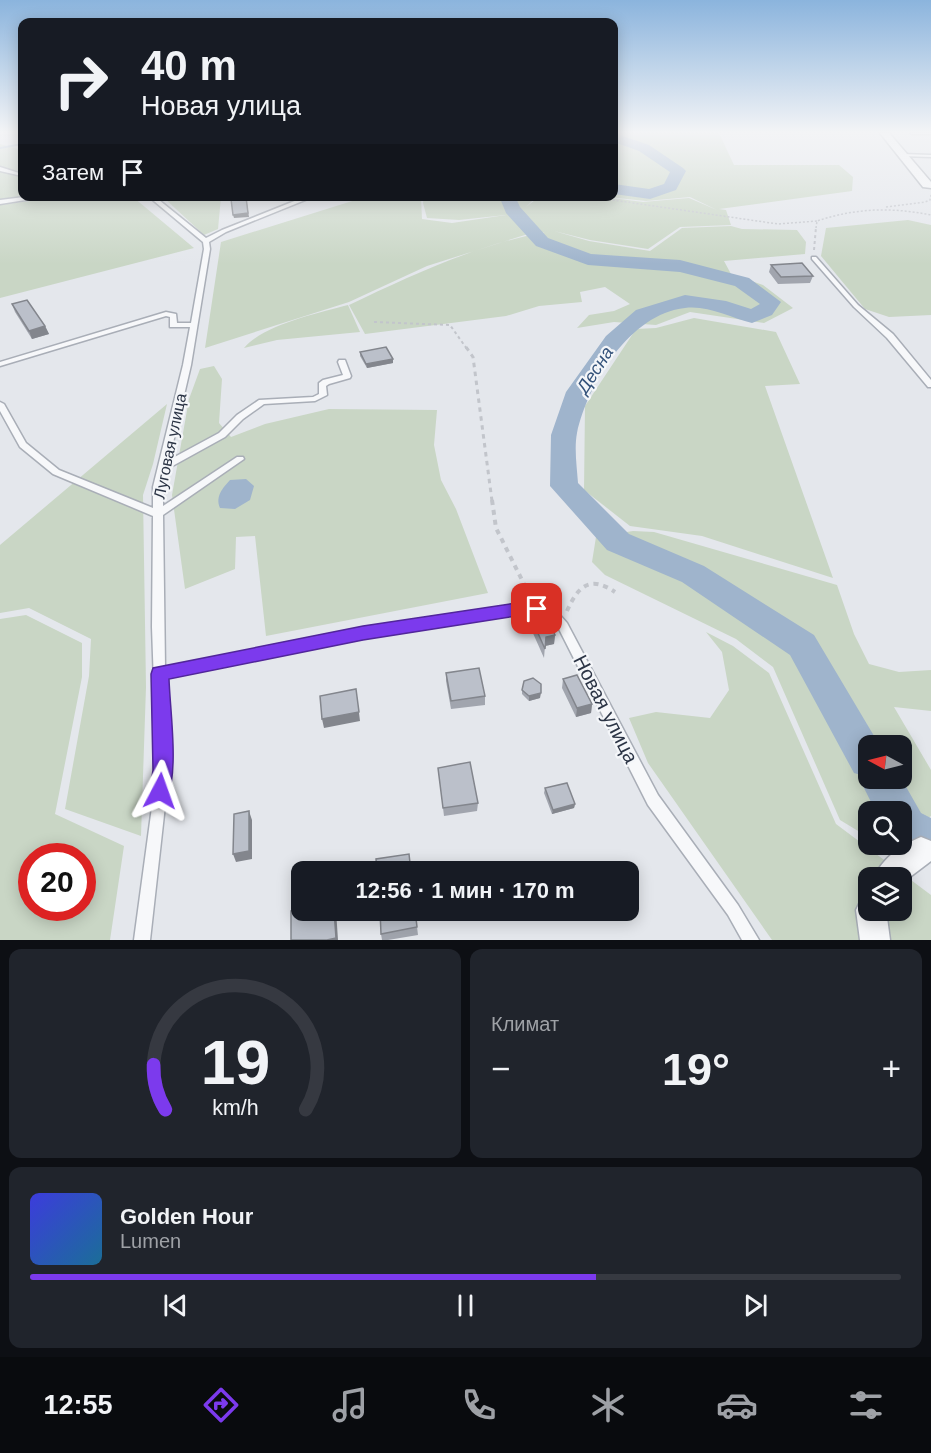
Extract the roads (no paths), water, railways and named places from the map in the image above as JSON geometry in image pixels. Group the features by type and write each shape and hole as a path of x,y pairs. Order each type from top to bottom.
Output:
{"street":[{"path":"899,867 921,851"},
{"path":"872,921 875,940"}],"lane":[{"path":"0,202 18,200"},
{"path":"156,201 206,241 224,231 300,201"},
{"name":"Луговая улица","path":"159,674 158,487 187,365 207,249 206,241"},
{"path":"814,258 856,306 890,336 931,385"},
{"path":"0,364 166,314 174,315 173,325 177,327 194,325"},
{"path":"164,467 222,435 240,417 262,402 315,399 323,395 322,385 326,381 347,376 342,362"},
{"path":"0,404 23,445 56,472 158,514 240,459"},
{"name":"Новая улица","path":"159,674 363,633 516,609 548,609 564,627 652,800 733,910 751,940"},
{"path":"142,940 163,770 159,674"}],"water":[{"path":"246,479 254,486 250,500 235,509 220,508 219,496 230,480"}],"waterway":[{"name":"Десна","path":"618,190 650,194 670,187 675,177"},
{"name":"Десна","path":"509,201 512,209 542,242 588,259 680,266 742,282 771,302 765,311 752,317 726,307 685,301 643,314 614,341 578,392 564,435 564,486 618,542 693,574 802,645 858,743"},
{"name":"Десна","path":"885,789 892,801"},
{"name":"Десна","path":"912,830 931,841"}]}
